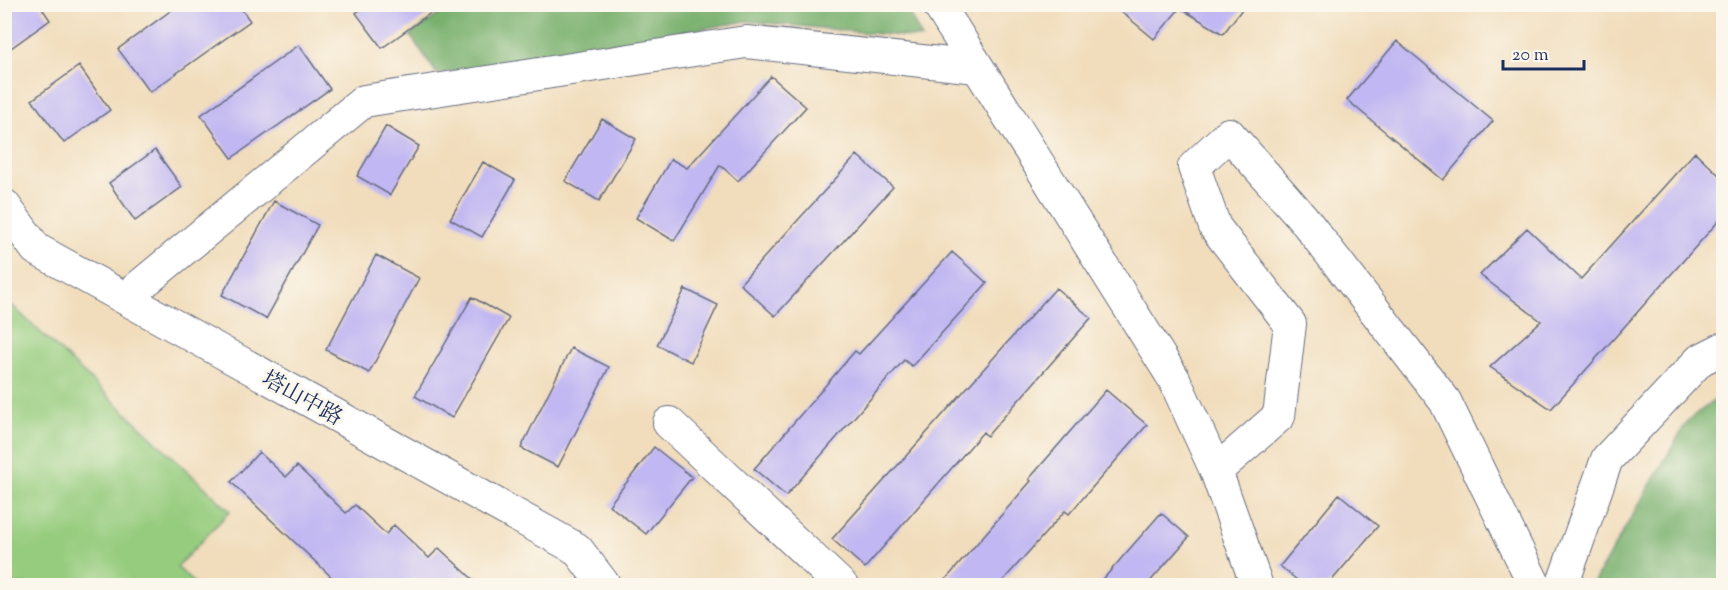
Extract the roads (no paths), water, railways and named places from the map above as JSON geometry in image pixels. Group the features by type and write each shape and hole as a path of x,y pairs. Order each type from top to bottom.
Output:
{"street":[{"path":"938,4 1174,379 1216,471 1257,585"},
{"path":"125,298 364,101 746,42 977,67"},
{"path":"1216,471 1279,416 1290,324 1215,227 1194,167 1229,135 1302,217 1445,401 1535,585"},
{"name":"塔山中路","path":"4,205 36,249 577,549 605,585"},
{"path":"1562,585 1607,459 1700,360 1724,348"},
{"path":"669,423 842,585"}]}
